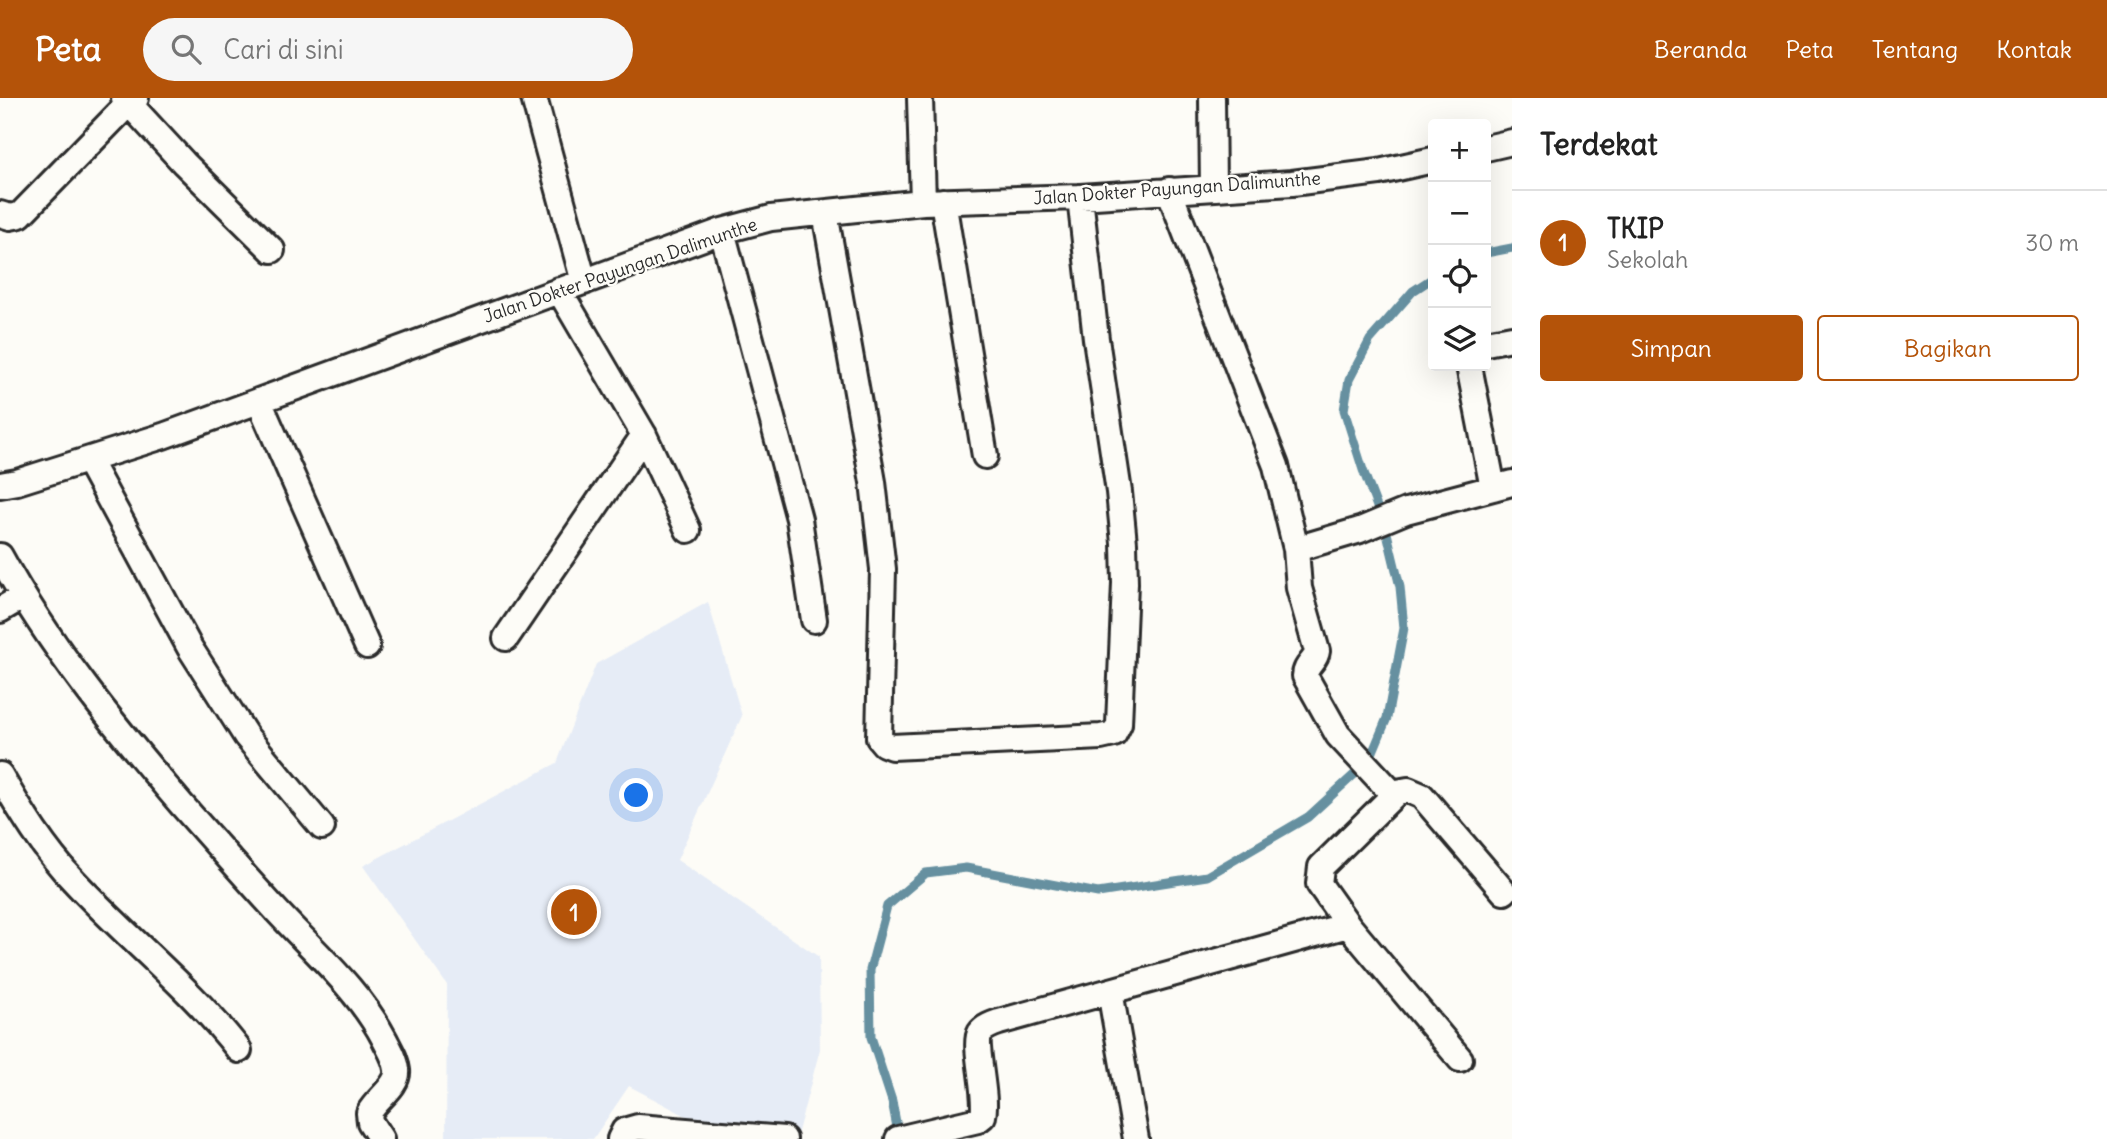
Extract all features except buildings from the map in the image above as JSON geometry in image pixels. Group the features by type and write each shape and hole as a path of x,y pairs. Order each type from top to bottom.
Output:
{"street":[{"path":"534,98 584,282"},
{"path":"920,98 933,201 985,456"},
{"path":"1212,98 1213,188"},
{"path":"0,214 10,218 20,215 129,100 184,163 272,250"},
{"path":"1491,147 1512,142"},
{"name":"Jalan Dokter Payungan Dalimunthe","path":"0,485 163,436 722,231 771,218 933,201 1080,197 1292,183 1379,172 1428,161"},
{"path":"1169,191 1269,444 1284,495 1296,549 1299,588 1317,651 1306,669 1305,676 1338,735 1394,795"},
{"path":"825,213 873,482 883,569 879,738 892,747 1101,737 1114,734 1119,723 1124,556 1119,492 1096,339 1080,197"},
{"path":"722,231 799,519 814,620"},
{"path":"559,290 644,435 688,530"},
{"path":"1491,342 1512,338"},
{"path":"1296,549 1360,530 1406,511 1502,485 1470,371"},
{"path":"259,401 367,646"},
{"path":"506,638 644,435"},
{"path":"88,460 190,648 246,736 322,827"},
{"path":"0,556 22,597 92,694 180,802 274,908 331,967 369,1014 395,1060 397,1070 395,1082 369,1113 370,1122 381,1139"},
{"path":"0,610 22,597"},
{"path":"0,775 46,848 72,880 218,1023 239,1050"},
{"path":"1460,1059 1348,925 1319,884 1319,873 1321,867 1394,795 1404,790 1414,791 1422,796 1504,892"},
{"path":"898,1139 978,1120 983,1116 985,1107 978,1041 981,1031 999,1022 1348,925"},
{"path":"1110,990 1136,1139"},
{"path":"620,1139 624,1131 638,1127 784,1139"}],"shaded area":[{"path":"708,602 742,716 677,860 819,957 820,1049 796,1139 730,1139 629,1086 593,1139 446,1139 447,985 363,866 557,763 596,664"}],"waterway":[{"path":"1491,252 1512,248"},
{"path":"899,1138 892,1101 871,1037 870,970 887,906 926,873 966,868 1098,893 1207,876 1308,817 1369,761 1387,718 1404,628 1400,587 1387,533 1344,410 1349,380 1370,340 1413,291 1428,281"}],"place":[{"name":"TKIP","path":"574,912"}]}
